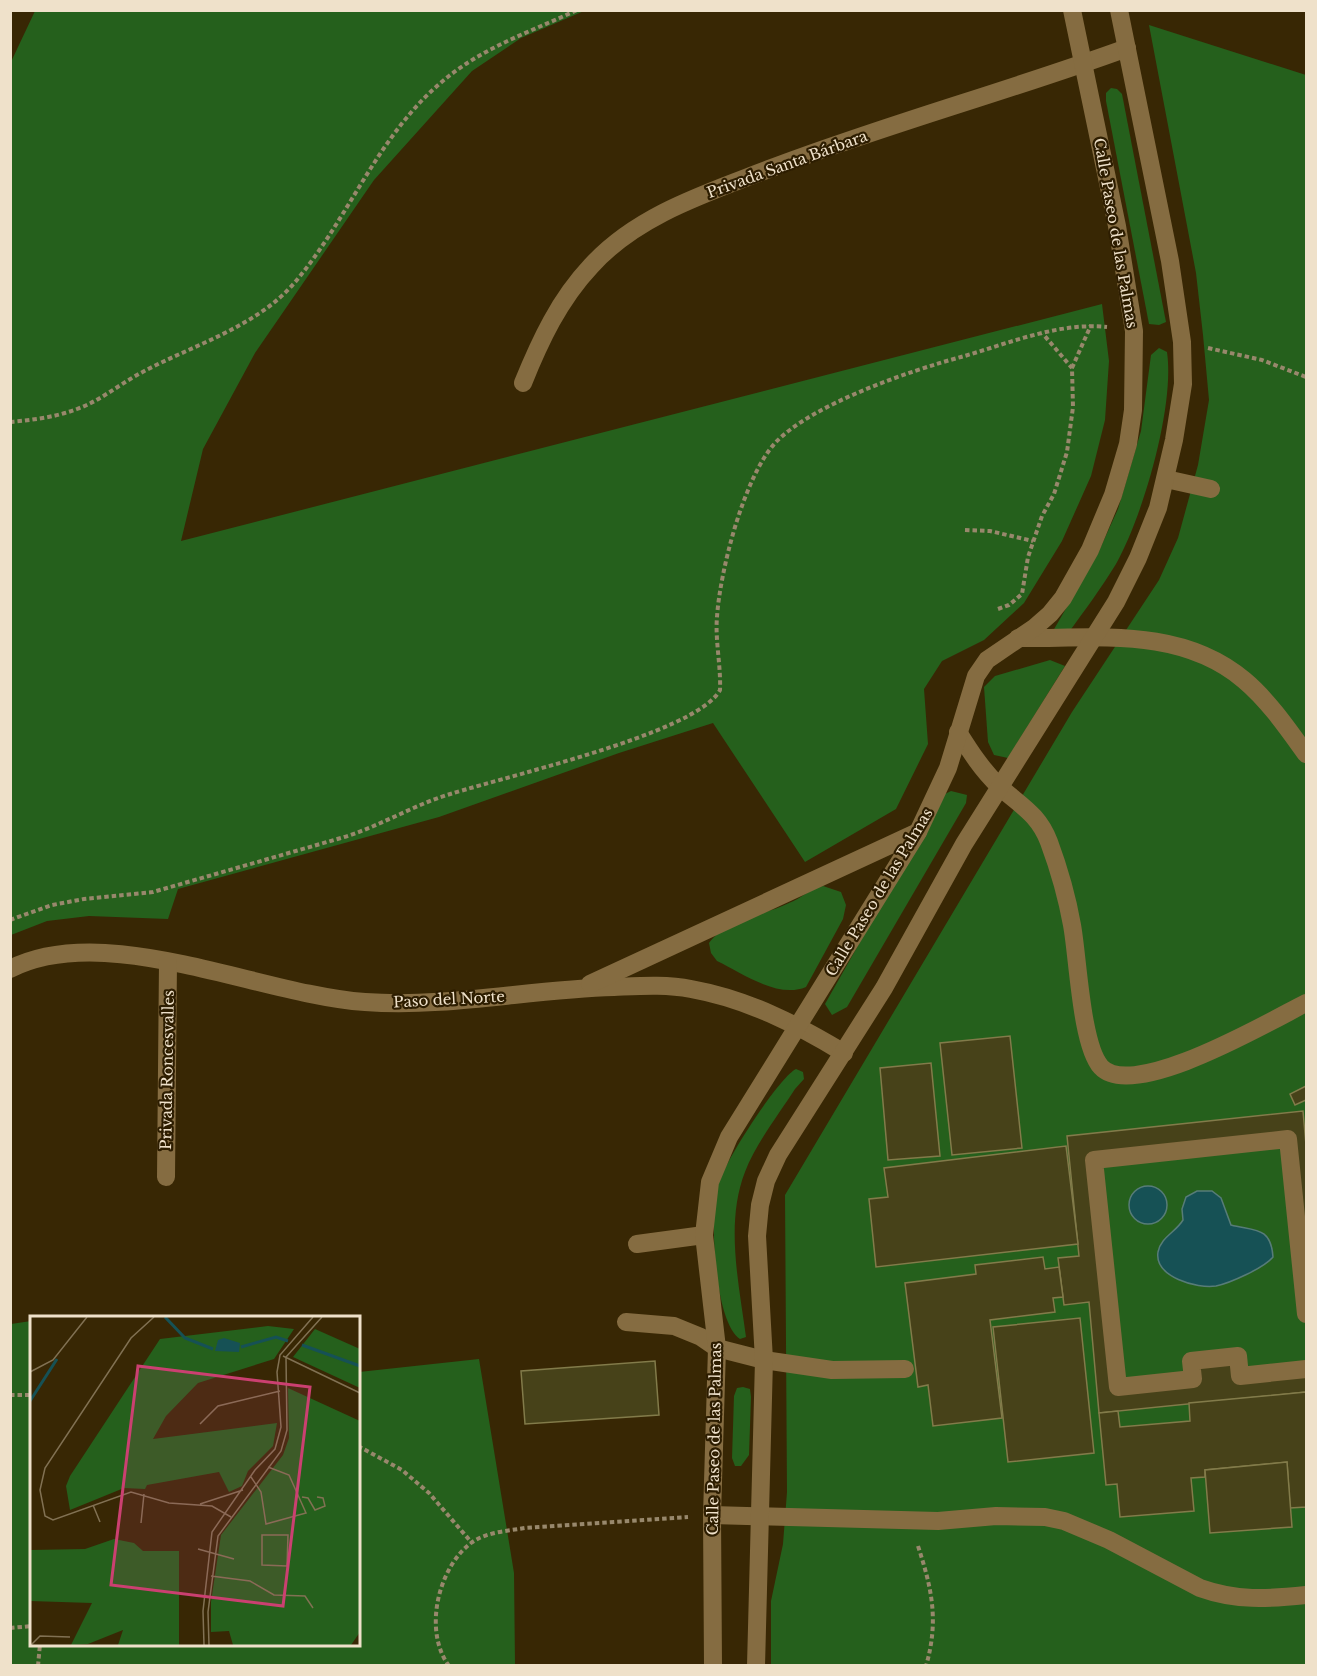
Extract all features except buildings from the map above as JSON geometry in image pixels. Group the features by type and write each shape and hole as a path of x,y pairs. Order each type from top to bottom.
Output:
{"street":[{"name":"Calle Paseo de las Palmas","path":"713,1665 712,1515 717,1348 704,1235 710,1182 718,1159 735,1127 918,832 948,768 976,676 987,660 1050,614 1063,598 1090,550 1110,504 1128,444 1133,410 1134,331 1117,226 1072,10"},
{"path":"756,1665 765,1360 757,1236 760,1205 766,1181 778,1155 844,1053 964,844 1072,676 1093,637 1116,602 1138,558 1166,479 1183,384 1182,342 1170,261 1119,10"},
{"name":"Privada Santa Bárbara","path":"523,383 537,347 562,301 592,264 639,226 694,198 818,151 1127,48"},
{"path":"1166,479 1211,489"},
{"path":"1018,638 1138,637 1193,652 1220,664 1244,680 1264,700 1306,754"},
{"path":"958,732 975,759 1000,787 1027,807 1048,839 1072,925 1087,1030 1101,1067 1110,1072 1140,1074 1183,1064 1306,1003"},
{"path":"582,987 918,832"},
{"name":"Paso del Norte","path":"10,969 20,964 66,953 117,952 277,987 364,1002 426,1003 582,987 688,988 732,998 799,1025 844,1053"},
{"name":"Privada Roncesvalles","path":"166,1178 168,962"},
{"path":"1306,1314 1288,1139 1094,1160 1118,1387 1193,1379 1191,1361 1238,1356 1240,1376 1306,1369"},
{"path":"637,1244 704,1235"},
{"path":"626,1322 674,1326 701,1337 717,1348 765,1360 832,1370 905,1369"},
{"path":"712,1515 910,1521 1045,1517 1080,1527 1200,1588 1219,1595 1257,1600 1306,1595"}],"path":[{"path":"10,422 58,415 97,401 135,376 248,319 283,296 321,246 380,154 426,96 463,65 491,49 577,10"},
{"path":"998,609 1009,605 1022,594 1033,541 1054,494 1067,452 1073,407 1071,368 1091,325"},
{"path":"10,920 52,905 84,899 153,892 360,832 436,798 543,768 642,735 690,715 715,698 720,690 717,615 728,557 752,483 764,457 776,443 808,419 895,378 947,360 1043,334 1091,325 1134,331"},
{"path":"1043,334 1071,368"},
{"path":"1182,342 1262,360 1306,376"},
{"path":"965,530 990,531 1033,541"},
{"path":"10,1395 30,1395"},
{"path":"360,1447 402,1470 429,1493 472,1543"},
{"path":"449,1665 438,1644 435,1629 439,1594 458,1556 472,1543 500,1531 525,1528 712,1515"},
{"path":"910,1521 932,1591 934,1621 926,1665"},
{"path":"10,1628 30,1626"},
{"path":"38,1665 40,1646"}],"green space":[{"path":"35,11 584,11 521,38 472,71 374,180 255,353 203,449 181,541 1102,304 1109,361 1105,420 1091,476 1062,541 1024,603 984,640 942,661 924,689 928,744 896,809 805,862 713,723 619,753 439,817 178,889 168,919 89,916 47,921 11,935 10,64"},
{"path":"1149,25 1306,75 1306,1665 771,1666 771,1601 783,1544 787,1492 785,1195 1072,712 1159,580 1178,538 1198,465 1209,400 1203,335 1196,273"},
{"path":"1111,88 1117,89 1122,94 1166,322 1159,325 1149,324 1106,101 1106,93"},
{"path":"1159,348 1167,352 1166,401 1155,460 1136,518 1116,564 1069,632 1053,631 1098,553 1118,509 1141,431 1151,355"},
{"path":"1050,660 1065,666 1008,758 994,755 988,742 984,687 995,676"},
{"path":"951,791 967,795 966,803 847,1007 832,1015 825,1004 943,795"},
{"path":"823,886 841,892 846,905 843,919 806,987 784,990 760,983 717,961 711,953 709,943 716,935 735,923 794,901"},
{"path":"796,1069 803,1072 804,1079 795,1089 755,1151 739,1192 735,1254 746,1337 740,1339 731,1329 719,1290 714,1242 715,1199 722,1174 752,1122 777,1088"},
{"path":"30,1321 30,1646 360,1646 360,1372 479,1359 514,1573 515,1665 11,1665 11,1324"},
{"path":"737,1388 750,1389 751,1397 749,1455 741,1466 735,1466 732,1458 734,1396"}],"water":[{"path":"1148,1186 1162,1191 1167,1205 1162,1219 1148,1224 1134,1219 1129,1205 1134,1191"},
{"path":"1197,1191 1212,1191 1221,1198 1231,1225 1265,1235 1272,1247 1273,1257 1262,1266 1230,1282 1216,1286 1188,1283 1170,1275 1159,1261 1158,1252 1165,1238 1183,1220 1182,1209 1186,1197"}]}
